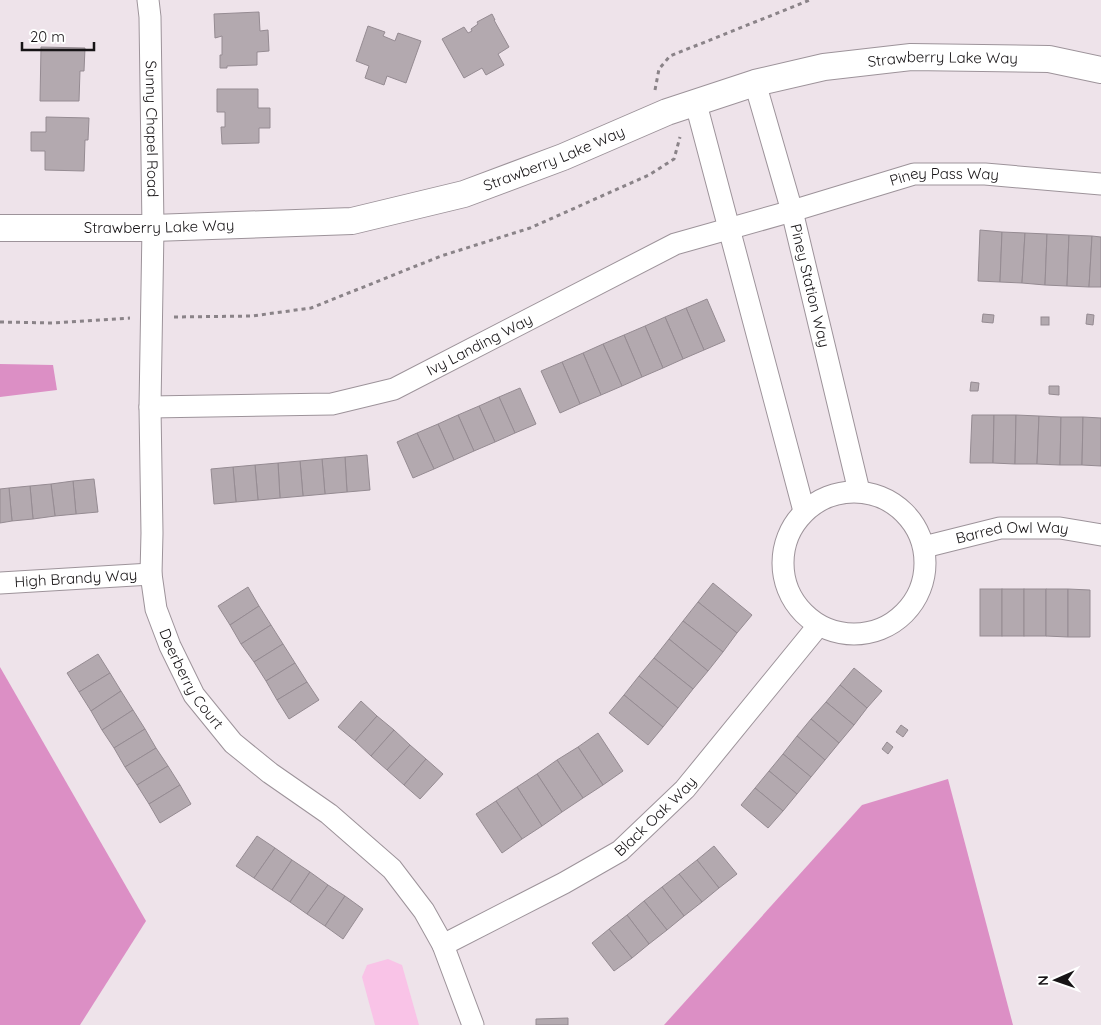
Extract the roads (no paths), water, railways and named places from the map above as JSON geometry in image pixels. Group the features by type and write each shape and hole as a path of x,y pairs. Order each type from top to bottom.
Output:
{"street":[{"name":"Sunny Chapel Road","path":"148,0 150,17 153,228"},
{"name":"Strawberry Lake Way","path":"0,228 153,228 352,221 464,194 563,157 667,112 696,104 755,82 824,67 911,57 1049,60 1101,70"},
{"name":"Piney Station Way","path":"755,82 792,211 859,491"},
{"path":"696,104 804,511"},
{"name":"Piney Pass Way","path":"792,211 914,174 985,174 1101,184"},
{"name":"Ivy Landing Way","path":"150,407 332,404 394,390 675,244 792,211"},
{"name":"Deerberry Court","path":"153,228 150,407 151,574 156,609 170,646 194,695 232,743 270,773 329,814 392,869 424,911 443,946 473,1025"},
{"path":"859,491 871,493 894,503 914,523 924,547 925,569 922,587 911,607 896,622 871,633 848,635 818,626 798,608 789,595 782,569 783,549 793,525 804,511 830,495 859,491"},
{"name":"Barred Owl Way","path":"924,547 1000,528 1060,528 1101,535"},
{"name":"High Brandy Way","path":"0,583 151,574"},
{"name":"Black Oak Way","path":"443,946 564,883 620,851 685,789 818,626"}]}
